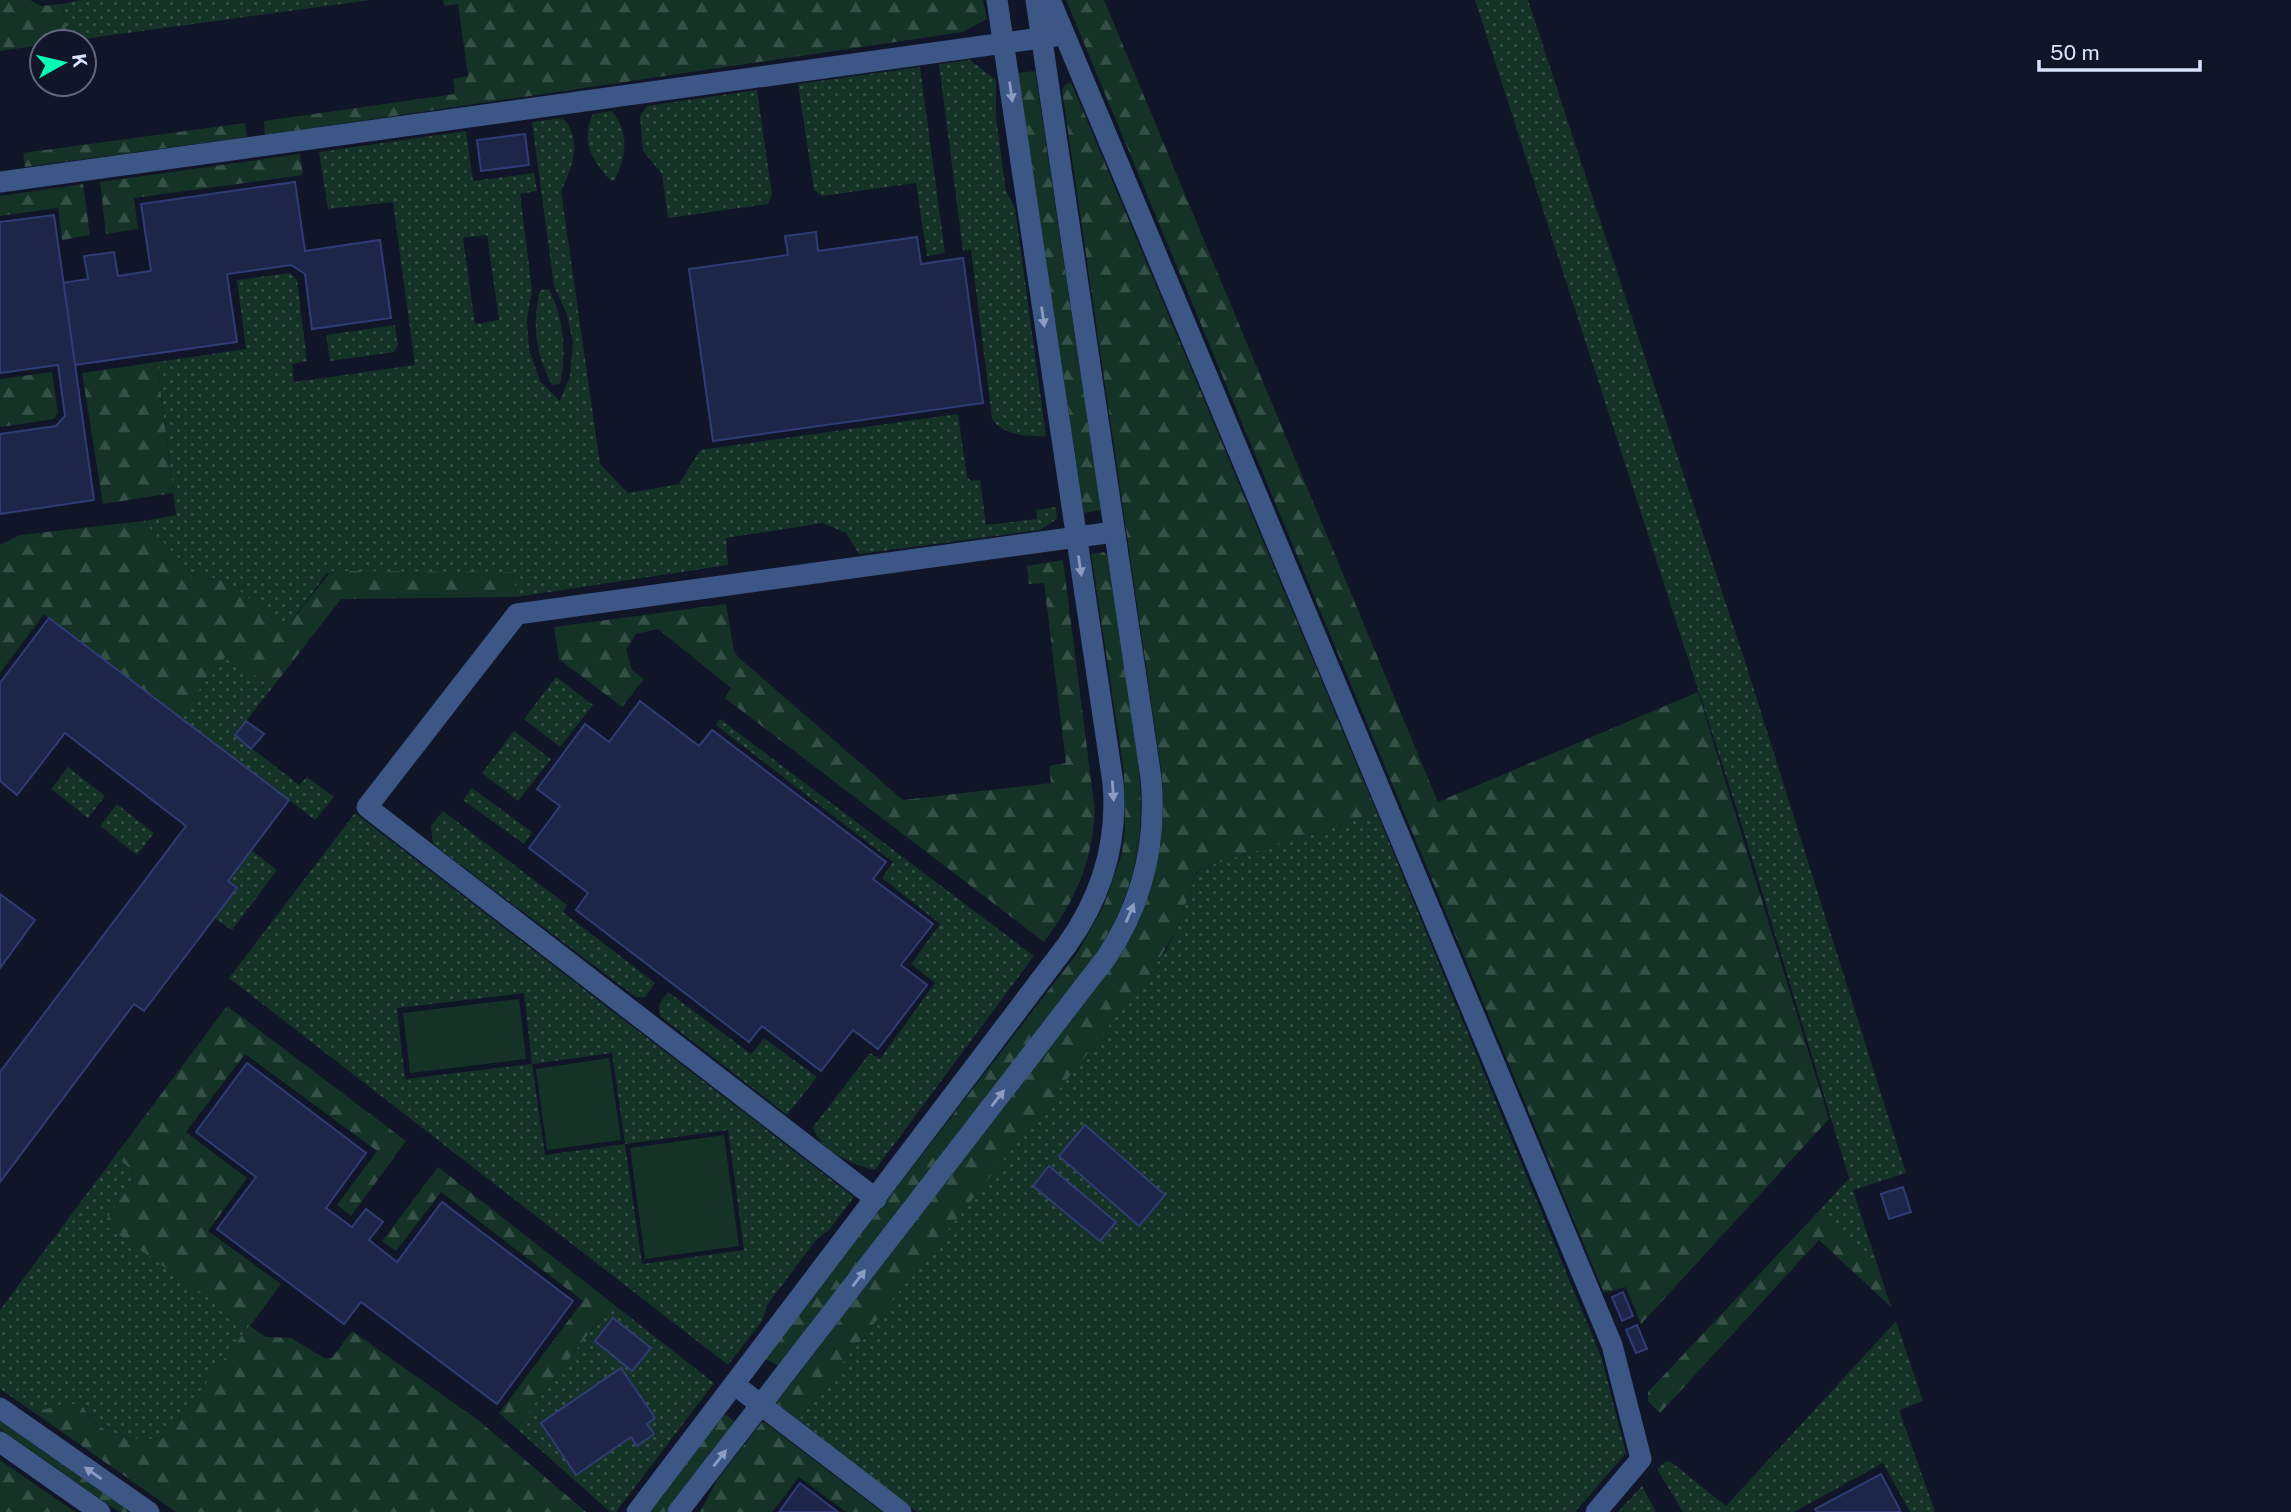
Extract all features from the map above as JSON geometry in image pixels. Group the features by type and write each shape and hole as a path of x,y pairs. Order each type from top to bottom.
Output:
{"street":[{"path":"637,1512 1074,936 1091,906 1108,863 1114,817 1113,783 997,0"},
{"path":"678,1512 1098,968 1132,911 1148,859 1152,792 1036,0"},
{"path":"1050,0 1612,1345 1641,1459 1640,1464 1596,1512"},
{"path":"0,182 1042,36 1055,36 1069,44"},
{"path":"876,1199 368,807 517,614 1114,531"},
{"path":"735,1385 901,1512"},
{"path":"0,1408 149,1512"},
{"path":"0,1442 100,1512"}],"green space":[{"path":"0,0 30,0 41,6 62,4 66,28 28,28 28,47 0,51"},
{"path":"81,0 370,0 98,37 98,28 66,28 62,4"},
{"path":"443,0 983,0 987,19 963,32 265,135 264,121 455,94 453,79 468,76 458,4 444,6"},
{"path":"1066,0 1104,0 1438,802 1698,692 1829,1119 1641,1324 1626,1287 1604,1293"},
{"path":"1475,0 1528,0 1748,671 1906,1173 1853,1190 1880,1273 1817,1213 1849,1178 1738,813"},
{"path":"970,60 996,80 996,117 1006,191 1015,208 1046,436 1008,431 996,424 992,418 971,250 963,251 939,64"},
{"path":"920,67 945,253 927,256 916,183 822,196 814,190 798,84"},
{"path":"1035,71 1101,510 1084,513 1018,73"},
{"path":"1071,82 1377,813 1205,867 1196,873 1177,929 1151,973 798,1420 776,1403 1121,954 1142,912 1156,868 1162,823 1162,776 1062,90"},
{"path":"757,90 772,195 768,204 668,218 662,174 643,151 640,116 647,106"},
{"path":"612,111 622,128 624,153 615,180 611,181 598,166 590,150 588,133 593,114"},
{"path":"563,118 573,135 572,164 561,191 600,464 628,493 679,484 700,450 958,414 967,477 971,481 980,480 986,525 1037,519 1036,510 1056,507 1057,519 1040,530 859,554 846,533 823,523 726,538 728,565 516,597 513,573 327,573 286,628 226,580 195,576 143,521 176,515 157,362 246,349 237,280 290,273 297,280 307,361 292,364 294,382 415,365 393,202 328,209 319,152 466,131 473,181 534,173 537,191 520,194 532,290 527,319 529,349 540,381 560,401 570,376 573,342 566,312 554,286 532,122","holes":["487,235 499,320 475,324 463,238"]},
{"path":"245,123 247,137 25,167 23,153"},
{"path":"300,154 303,175 134,198 138,229 106,234 100,182"},
{"path":"83,184 90,235 62,240 58,208 0,216 0,196"},
{"path":"549,289 558,312 564,347 560,384 552,385 542,361 536,327 540,290"},
{"path":"395,325 398,346 394,352 330,361 326,335"},
{"path":"157,362 173,493 103,504 82,373"},
{"path":"52,372 58,413 54,419 0,427 0,379"},
{"path":"143,521 195,576 226,580 286,628 331,571 513,572 516,597 341,599 272,688 227,655 178,716 44,614 0,673 0,545 20,535"},
{"path":"1104,552 1109,558 1135,739 1141,806 1134,868 1124,899 1110,931 1089,965 779,1366 765,1359 1078,952 1104,905 1122,853 1125,828 1124,772 1091,554"},
{"path":"1063,560 1095,811 1090,848 1080,881 1065,912 1044,942 725,698 731,688 658,629 636,634 626,650 632,670 644,679 622,707 559,659 554,627 726,604 734,651 738,657 903,800 1051,783 1049,766 1066,763 1044,583 1029,584 1027,566"},
{"path":"227,655 272,688 235,735 299,785 307,777 334,797 315,820 178,716"},
{"path":"556,677 593,705 560,747 524,719"},
{"path":"720,719 1034,956 875,1170 838,1156 822,1143 813,1127 870,1053 880,1059 935,983 911,964 940,924 882,878 893,862 716,725"},
{"path":"514,731 551,759 518,801 482,773"},
{"path":"68,767 105,796 88,818 51,789"},
{"path":"472,788 532,832 524,844 463,800"},
{"path":"117,804 154,833 137,855 100,826"},
{"path":"443,811 567,905 563,912 655,983 645,997 637,998 433,844 431,826"},
{"path":"355,813 854,1197 830,1229 816,1240 768,1304 762,1321 728,1365 229,978","holes":["524,993 532,1064 405,1079 397,1008","612,1053 625,1144 545,1155 532,1064","728,1130 744,1250 642,1264 625,1144"]},
{"path":"1377,813 1602,1359 1626,1453 1575,1512 917,1512 798,1420 1165,952 1177,929 1196,874 1205,867"},
{"path":"251,850 277,870 232,930 214,918 228,881"},
{"path":"668,992 751,1054 764,1038 817,1077 787,1115 660,1016 659,1005"},
{"path":"519,999 526,1059 410,1073 403,1013"},
{"path":"227,1006 406,1141 351,1216 337,1205 377,1151 245,1054 186,1132 247,1178 208,1231 281,1284 250,1326 266,1337 291,1338 324,1358 332,1358 352,1331 478,1420 586,1512 176,1512 32,1411 81,1403 96,1423 117,1435 140,1439 165,1438 249,1326 103,1224 138,1175 115,1156"},
{"path":"609,1058 621,1140 547,1150 536,1069"},
{"path":"724,1135 739,1246 645,1259 630,1148"},
{"path":"115,1156 138,1175 103,1224 250,1325 165,1438 140,1439 117,1435 97,1423 81,1403 32,1411 0,1389 0,1310"},
{"path":"438,1167 612,1303 516,1428 499,1413 583,1301 441,1192 396,1251 382,1241"},
{"path":"1817,1213 1880,1273 1891,1307 1819,1240 1660,1413 1648,1401 1648,1392"},
{"path":"612,1303 714,1383 616,1512 610,1512 516,1428","holes":["621,1368 655,1418 647,1424 654,1434 637,1446 631,1437 576,1475 541,1423"]},
{"path":"1896,1321 1923,1401 1899,1410 1935,1512 1910,1512 1883,1463 1794,1512 1683,1512 1657,1469 1666,1461 1671,1462 1726,1506"},
{"path":"727,1415 735,1422 666,1512 648,1512 721,1416"},
{"path":"0,1421 131,1512 119,1512 0,1429"},
{"path":"763,1421 882,1512 846,1512 799,1477 772,1512 700,1512 717,1480"},
{"path":"0,1460 75,1512 0,1512"},
{"path":"1642,1486 1656,1512 1618,1512"}],"building":[{"path":"525,134 529,165 481,171 477,140"},
{"path":"295,182 305,251 380,240 391,318 312,329 305,274 291,265 227,274 237,342 74,365 62,283 88,279 84,256 114,252 118,276 151,271 141,204"},
{"path":"54,215 94,500 0,514 0,434 56,426 65,416 58,365 0,373 0,222"},
{"path":"816,232 818,251 917,237 921,264 963,258 983,403 713,441 689,269 788,255 785,236"},
{"path":"49,618 289,800 228,881 237,888 144,1011 134,1004 0,1182 0,1072 186,826 65,733 17,795 0,781 0,683"},
{"path":"640,701 699,746 712,730 886,862 873,879 933,924 901,965 927,985 878,1049 853,1030 821,1071 762,1026 749,1042 576,910 588,893 529,848 560,806 537,789 585,724 609,742"},
{"path":"246,721 264,734 251,749 235,735"},
{"path":"0,894 35,920 0,968"},
{"path":"247,1063 366,1153 326,1208 352,1227 366,1209 383,1222 369,1240 397,1262 442,1202 573,1301 497,1404 361,1302 344,1324 217,1229 256,1177 196,1132"},
{"path":"1085,1125 1165,1195 1139,1226 1059,1156"},
{"path":"1049,1166 1116,1222 1100,1241 1033,1186"},
{"path":"1903,1187 1911,1212 1889,1219 1881,1194"},
{"path":"1623,1292 1633,1316 1622,1321 1612,1297"},
{"path":"613,1318 651,1348 632,1371 595,1341"},
{"path":"1637,1325 1647,1349 1636,1353 1626,1330"},
{"path":"621,1368 655,1418 647,1424 654,1434 637,1446 631,1437 576,1475 541,1423"},
{"path":"1881,1474 1901,1512 1817,1512 1815,1509"},
{"path":"800,1483 838,1512 779,1512"}]}
